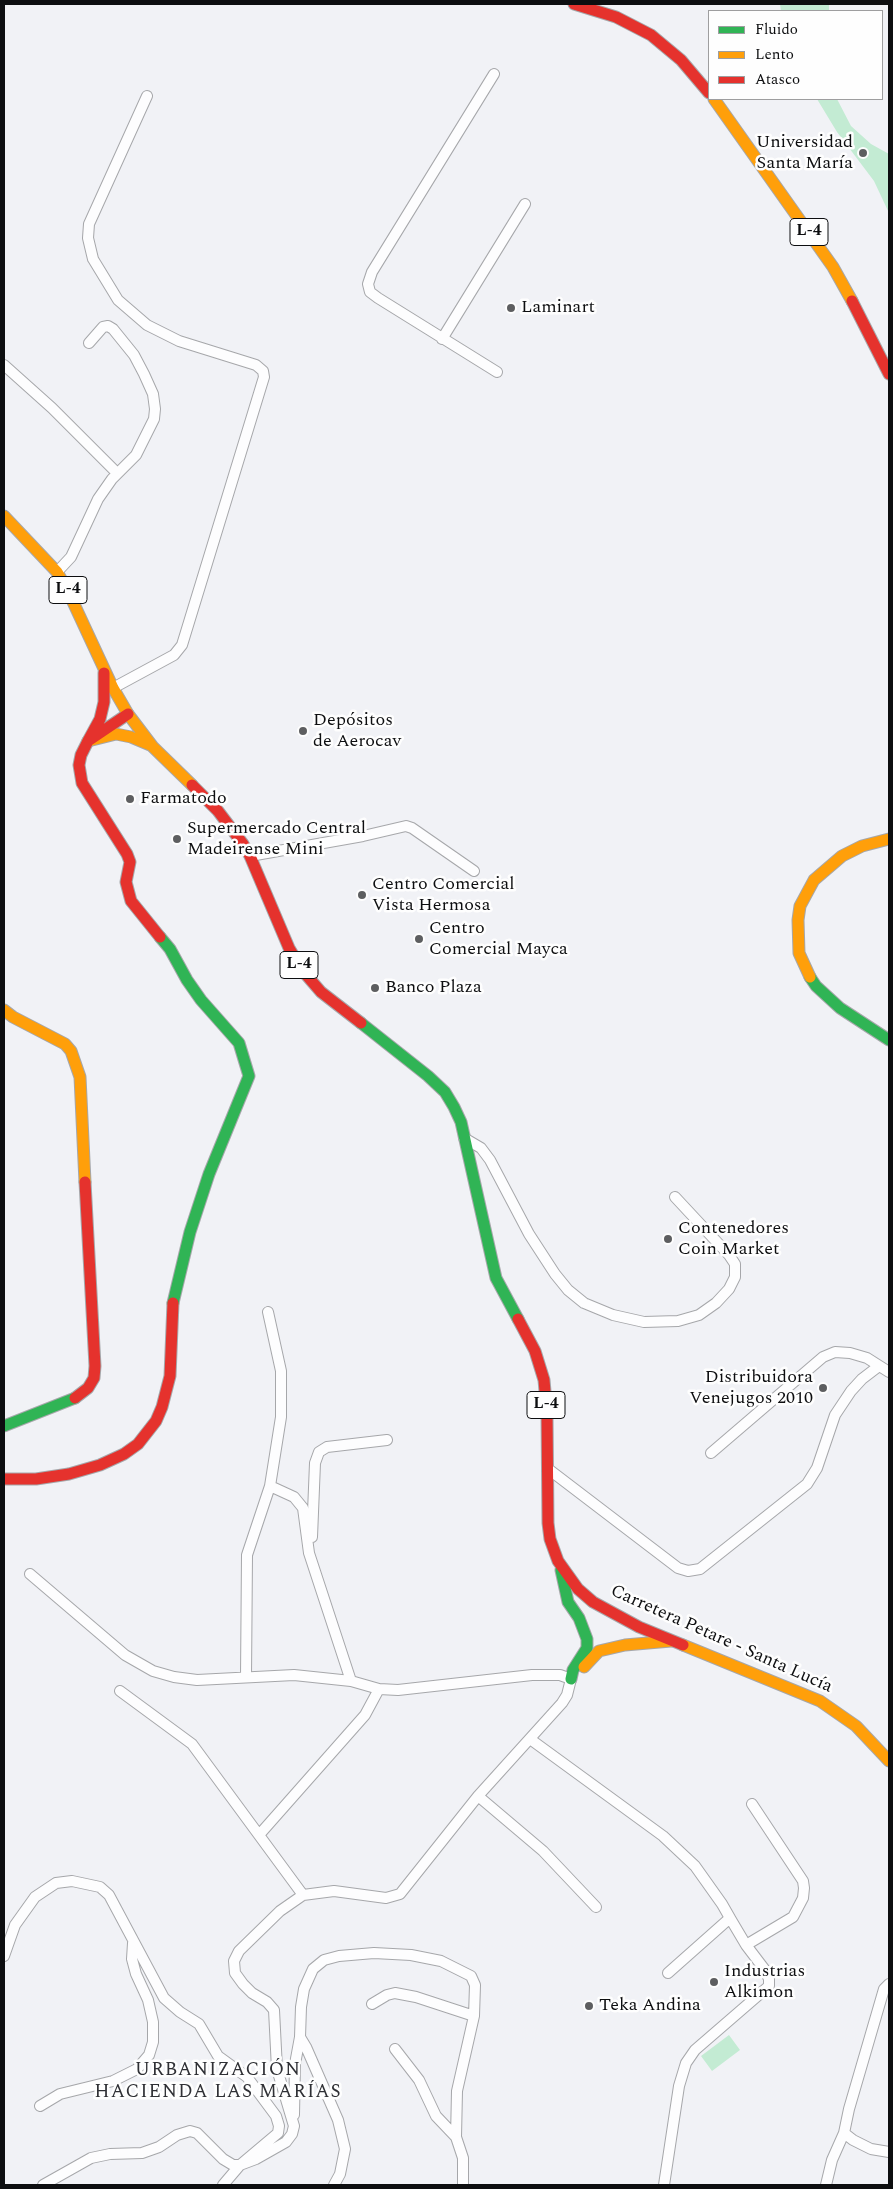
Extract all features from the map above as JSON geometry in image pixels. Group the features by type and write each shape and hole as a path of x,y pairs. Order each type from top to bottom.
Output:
{"main road":[{"path":"574,4 616,18 651,35 681,60 708,92"},
{"name":"L-4","path":"715,100 833,267 860,315 889,374"},
{"name":"L-4","path":"4,516 57,572 90,636 113,688 128,714 153,747"},
{"path":"4,1479 36,1479 69,1474 100,1465 124,1454 138,1444 156,1420 162,1407 170,1376 173,1305 190,1232 209,1174 249,1076 239,1043 201,1000 187,980 170,949 131,900 126,882 130,862 127,854 88,795 79,773 81,755 100,719 104,702 104,671"},
{"path":"88,741 128,714"},
{"path":"88,741 116,734 132,737 153,747"},
{"name":"Carretera Petare - Santa Lucía","path":"153,747 218,811 250,856 289,948 302,970 321,992 428,1076 445,1092 461,1122 496,1278 535,1351 544,1380 547,1414 550,1540 561,1565 578,1589 593,1602 616,1616 672,1641 820,1701 839,1712 856,1726 889,1761"},
{"path":"889,839 862,846 842,856 826,868 814,880 806,893 800,906 798,920 799,953 810,978 816,986 840,1008 889,1040"},
{"path":"4,1010 13,1017 64,1044 71,1051 80,1078 95,1366 94,1378 79,1398 4,1426"},
{"path":"561,1565 568,1602 581,1624 587,1639 587,1648 573,1670 571,1679"},
{"path":"571,1679 579,1674 599,1651 625,1645 672,1641"}],"street":[{"path":"494,74 372,272 368,284 370,292 378,298 497,372"},
{"path":"113,688 174,655 182,645 264,377 263,371 256,365 179,340 147,325 118,300 93,259 88,238 89,224 147,96"},
{"path":"442,339 525,204"},
{"path":"57,572 71,557 98,499 117,473 136,455 154,419 155,409 152,394 134,355 112,329 108,326 103,327 89,343"},
{"path":"4,365 52,408 117,473"},
{"path":"250,856 406,826 412,828 474,871"},
{"path":"464,1138 481,1148 490,1160 529,1234 563,1285 584,1303 613,1315 644,1322 678,1321 698,1315 716,1303 729,1289 735,1277 736,1264 730,1255 676,1197"},
{"path":"246,1677 247,1556 270,1486 281,1416 281,1371 268,1312"},
{"path":"711,1453 823,1357 835,1352 850,1353 867,1358 889,1372"},
{"path":"547,1468 678,1568 688,1571 700,1569 807,1484 817,1468 835,1415 851,1391 862,1379 879,1366"},
{"path":"311,1558 315,1463 319,1452 327,1447 387,1440"},
{"path":"270,1486 294,1497 303,1508 311,1558 351,1681"},
{"path":"30,1574 125,1655 153,1671 174,1677 197,1680 294,1675 351,1681 379,1689 398,1690 532,1674 560,1675 571,1679 567,1695 562,1704 478,1796 400,1894 386,1898 334,1891 304,1895 280,1911 239,1951 234,1961 235,1972 252,1993 267,2002 274,2010 277,2069 294,2126"},
{"path":"259,1835 364,1715 379,1689"},
{"path":"120,1691 192,1744 304,1895"},
{"path":"530,1740 663,1836 695,1866 770,1979 769,1986 695,2050 686,2063 679,2086 664,2185"},
{"path":"478,1796 543,1851 596,1907"},
{"path":"746,1945 793,1917 800,1905 804,1888 803,1881 752,1804"},
{"path":"4,1956 15,1925 35,1897 56,1883 72,1881 100,1888 109,1895 164,1998 180,2012 199,2024 218,2056 247,2077 276,2116 279,2126 278,2133 240,2166 223,2185"},
{"path":"668,1973 730,1918"},
{"path":"40,2106 60,2094 113,2081 137,2068 149,2055 153,2042 153,2022 148,2000 136,1974 132,1959 133,1943"},
{"path":"43,2185 91,2158 110,2154 142,2153 160,2147 177,2135 190,2131 197,2133 223,2158 233,2165 240,2166 286,2142 292,2134 294,2126 295,2064 300,2037 301,2007 304,1989 313,1968 324,1960 339,1956 374,1953 411,1955 441,1961 471,1976 475,1985 474,2016 457,2091 456,2137 462,2158 463,2185"},
{"path":"826,2185 832,2160 844,2133 884,1989 889,1984"},
{"path":"372,2004 387,1995 395,1993 416,1997 474,2016"},
{"path":"300,2037 338,2120 345,2149 340,2174 334,2185"},
{"path":"395,2049 419,2080 436,2116 456,2137"},
{"path":"844,2133 871,2149 889,2152"}],"green space":[{"path":"780,4 829,4 829,10 781,10"},
{"path":"818,100 838,100 851,126 871,144 889,154 889,213 874,181 837,132"},
{"path":"729,2035 740,2050 712,2071 701,2056"}],"traffic: fast":[{"path":"160,937 170,949 187,980 201,1000 239,1043 249,1076 209,1174 190,1232 173,1303"},
{"path":"810,977 816,986 840,1008 889,1040"},
{"path":"361,1023 428,1076 445,1092 454,1107 461,1122 496,1278 518,1319"},
{"path":"4,1426 75,1398"},
{"path":"561,1570 568,1602 579,1618 587,1639 587,1648 573,1670 571,1679"}],"traffic: slow":[{"path":"715,100 833,267 852,301"},
{"path":"4,516 57,572 67,589 113,688 128,714 153,747 192,785"},
{"path":"88,741 116,734 131,737 150,745"},
{"path":"810,977 799,953 798,920 800,906 814,880 842,856 862,846 889,839"},
{"path":"4,1010 13,1017 65,1044 71,1051 80,1077 85,1182"},
{"path":"584,1667 599,1651 625,1645 671,1641"},
{"path":"683,1645 820,1701 856,1726 889,1761"}],"traffic: jam":[{"path":"574,4 616,17 651,35 681,60 708,92"},
{"path":"852,301 889,374"},
{"path":"88,741 100,719 104,702 104,673"},
{"path":"128,714 88,741 81,755 79,765 82,783 127,854 130,862 126,882 131,901 160,937"},
{"path":"192,785 218,811 243,844 250,856 289,948 302,970 321,992 361,1023"},
{"path":"75,1398 88,1388 94,1378 95,1366 85,1182"},
{"path":"4,1479 36,1479 69,1474 100,1465 124,1454 138,1444 156,1421 162,1407 170,1376 173,1303"},
{"path":"518,1319 535,1351 544,1380 547,1414 548,1523 550,1539 558,1561 578,1589 593,1602 639,1627 683,1645"}],"place":[{"name":"Universidad Santa María","path":"863,153"},
{"name":"Laminart","path":"511,308"},
{"name":"Depósitos de Aerocav","path":"303,731"},
{"name":"Farmatodo","path":"130,799"},
{"name":"Supermercado Central Madeirense Mini","path":"177,839"},
{"name":"Centro Comercial Vista Hermosa","path":"362,895"},
{"name":"Centro Comercial Mayca","path":"419,939"},
{"name":"Banco Plaza","path":"375,988"},
{"name":"Contenedores Coin Market","path":"668,1239"},
{"name":"Distribuidora Venejugos 2010","path":"823,1388"},
{"name":"Industrias Alkimon","path":"714,1982"},
{"name":"Teka Andina","path":"589,2006"}],"district":[{"name":"URBANIZACIÓN HACIENDA LAS MARÍAS","path":"218,2082"}]}
